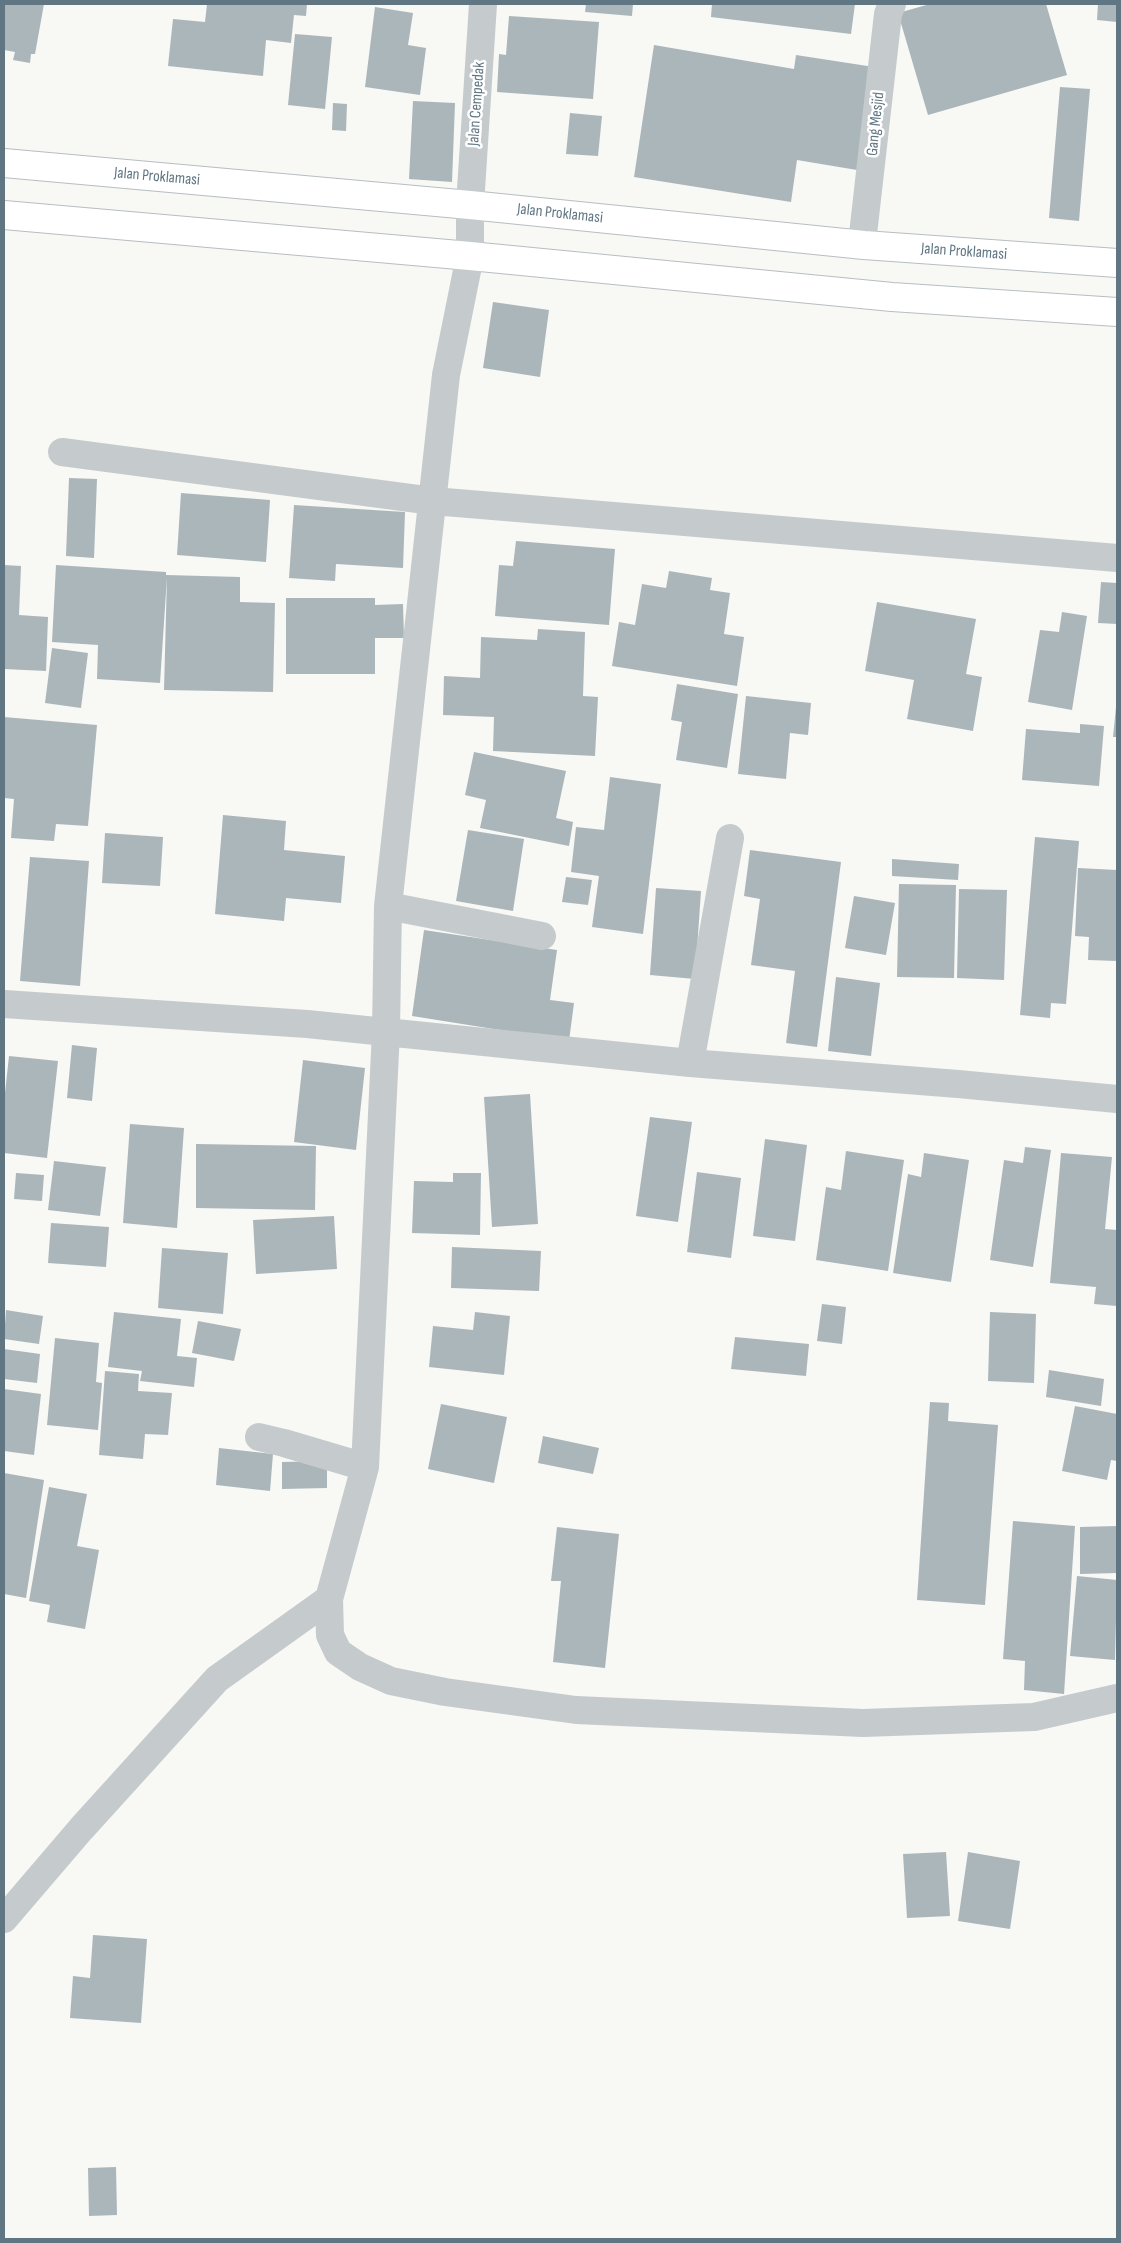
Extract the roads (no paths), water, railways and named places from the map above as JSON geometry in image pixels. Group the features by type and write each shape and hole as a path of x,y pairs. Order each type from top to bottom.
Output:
{"street":[{"name":"Jalan Cempedak","path":"483,4 470,204 470,256 446,375 388,906 386,1032 365,1467 329,1599 330,1635 338,1652 360,1667 391,1681 445,1692 566,1708 863,1723 1034,1716 1117,1698"},
{"name":"Gang Mesjid","path":"864,245 862,243 888,14 892,4"},
{"name":"Jalan Proklamasi","path":"4,163 470,204 864,245 1117,263"},
{"path":"4,215 470,256 892,297 1117,312"},
{"path":"62,452 433,501 1117,558"},
{"path":"690,1063 730,838"},
{"path":"388,906 542,936"},
{"path":"4,1004 307,1024 690,1063 948,1083 1117,1099"},
{"path":"259,1437 284,1442 365,1467"},
{"path":"4,1919 81,1829 216,1679 329,1599"}]}
